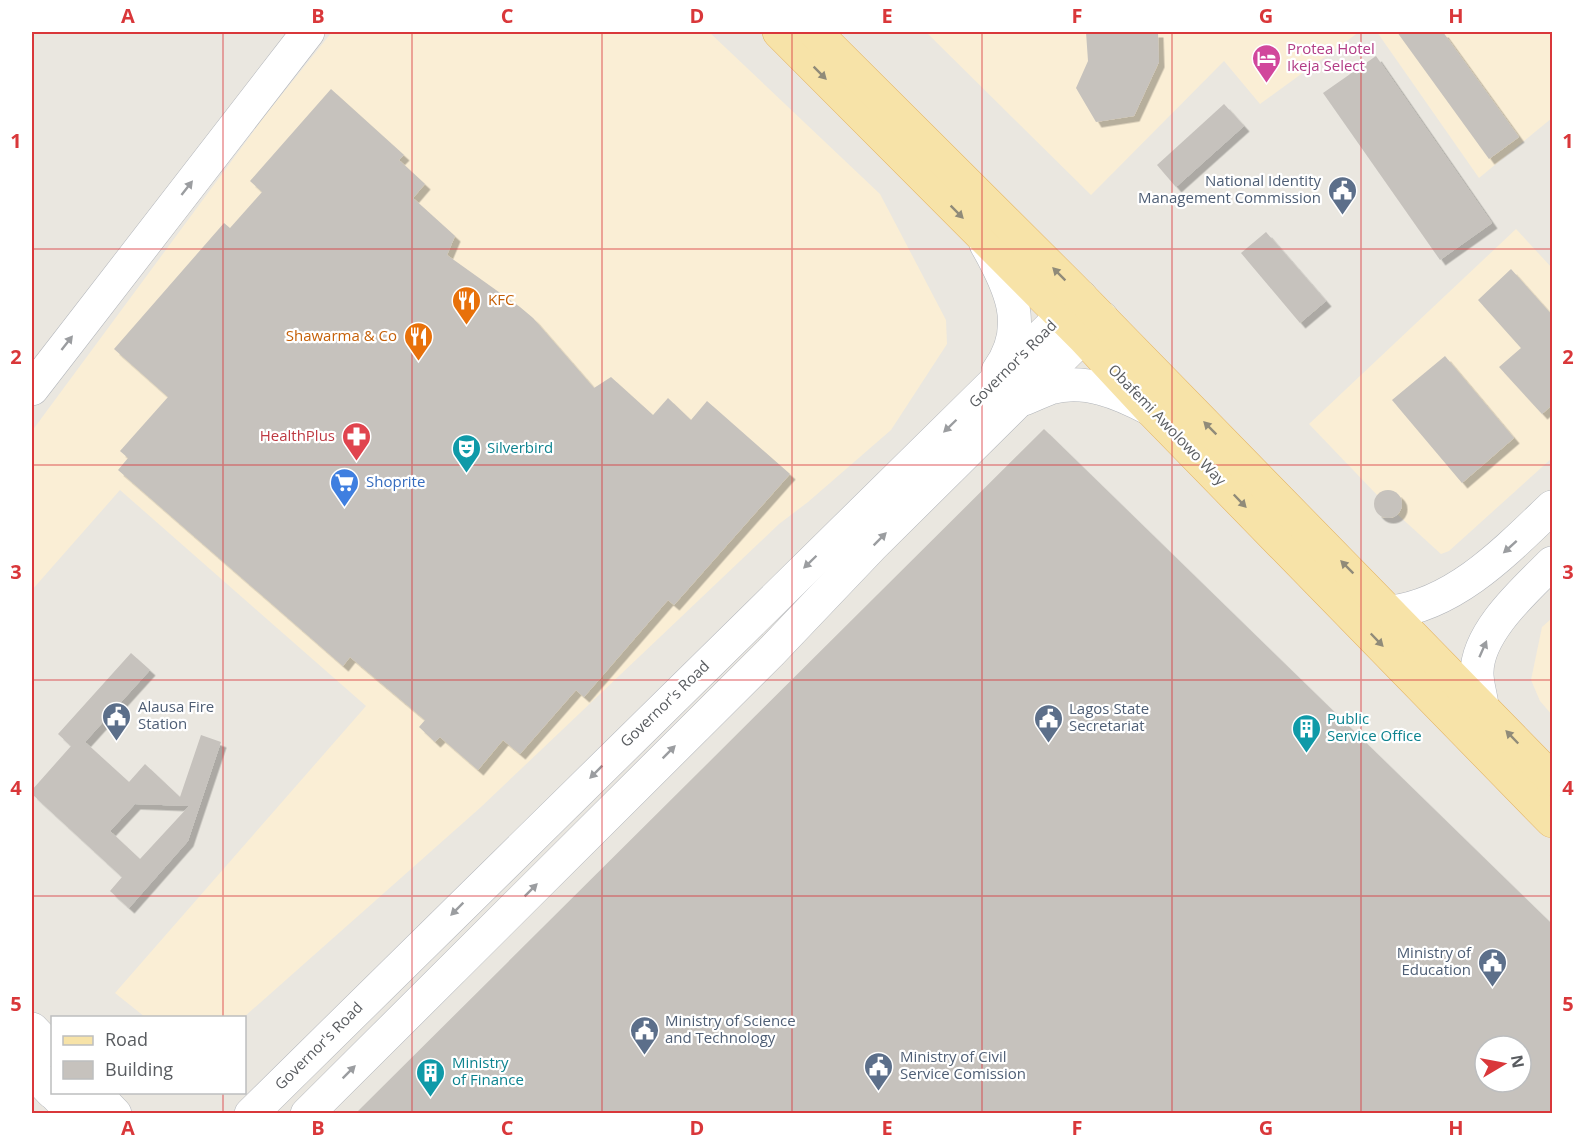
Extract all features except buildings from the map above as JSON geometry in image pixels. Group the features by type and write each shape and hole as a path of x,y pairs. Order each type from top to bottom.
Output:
{"main road":[{"name":"Obafemi Awolowo Way","path":"778,32 980,235 1082,317 1150,409 1552,821"},
{"name":"Obafemi Awolowo Way","path":"815,32 1082,317 1391,612 1552,779"}],"street":[{"path":"32,389 308,32"},
{"path":"980,235 1001,270 1012,298 1015,315 1013,340 1003,365 981,396"},
{"name":"Governor's Road","path":"251,1113 981,396 1082,317"},
{"name":"Governor's Road","path":"307,1113 770,652 1017,402 1082,317"},
{"path":"1017,402 1051,388 1083,385 1111,390 1150,409"},
{"path":"1391,612 1411,609 1450,592 1488,566 1549,518"},
{"path":"1482,706 1477,674 1479,657 1491,633 1507,611 1552,563"},
{"path":"32,1029 51,1049"},
{"path":"32,1071 51,1090"},
{"path":"55,1094 74,1113"},
{"path":"96,1094 116,1113"}],"shaded area":[{"path":"332,32 709,32 880,194 946,320 947,344 891,430 779,524 481,807 245,1016 144,1016 115,993 366,706 120,490 32,590 32,431 267,113"},
{"path":"926,32 1359,32 1260,104 1224,61 1091,195"},
{"path":"1377,32 1552,32 1552,118 1479,178"},
{"path":"1516,229 1552,268 1552,458 1449,551 1441,554 1397,514 1393,518 1383,518 1375,509 1375,499 1378,496 1309,424"},
{"path":"1552,618 1552,715 1540,701 1531,680 1542,627"}],"place":[{"name":"Protea Hotel Ikeja Select","path":"1266,84"},
{"name":"National Identity Management Commission","path":"1342,216"},
{"name":"KFC","path":"467,326"},
{"name":"Shawarma & Co","path":"418,362"},
{"name":"HealthPlus","path":"356,462"},
{"name":"Silverbird","path":"466,474"},
{"name":"Shoprite","path":"345,508"},
{"name":"Alausa Fire Station","path":"117,742"},
{"name":"Lagos State Secretariat","path":"1048,744"},
{"name":"Public Service Office","path":"1306,754"},
{"name":"Ministry of Education","path":"1492,988"},
{"name":"Ministry of Science and Technology","path":"644,1056"},
{"name":"Ministry of Civil Service Comission","path":"879,1092"},
{"name":"Ministry of Finance","path":"431,1098"}]}
